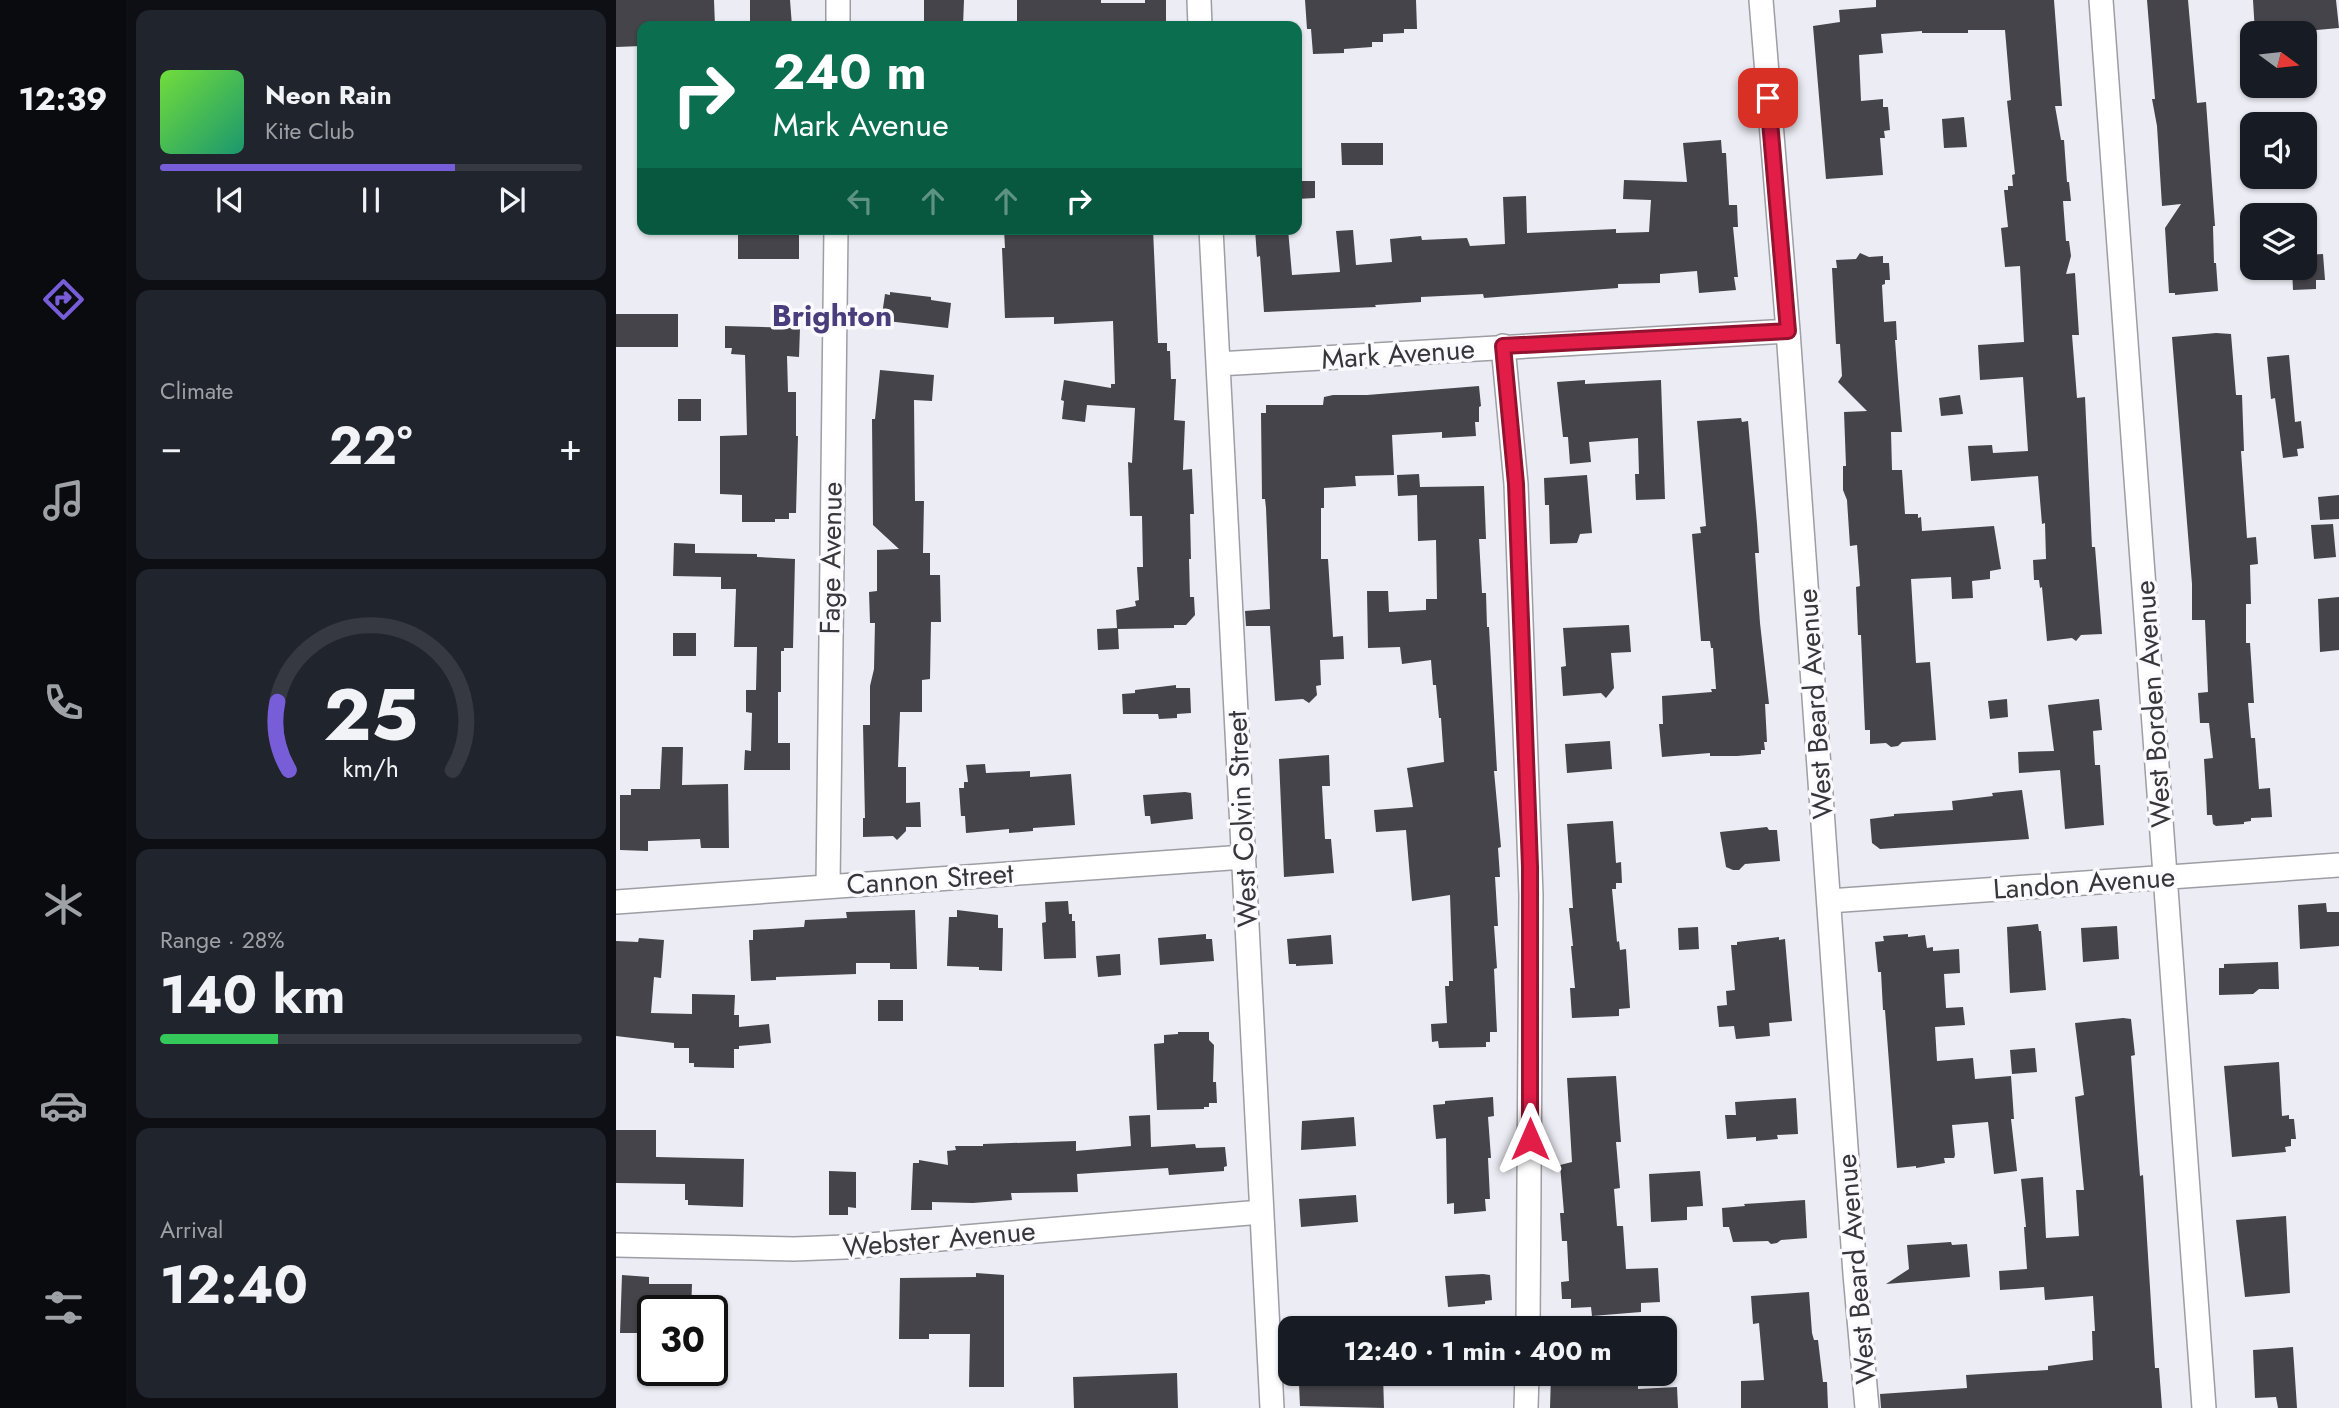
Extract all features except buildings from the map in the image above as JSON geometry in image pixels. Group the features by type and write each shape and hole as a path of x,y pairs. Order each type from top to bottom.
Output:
{"street":[{"path":"838,0 838,21"},
{"path":"1199,0 1200,21"},
{"name":"West Beard Avenue","path":"1761,0 1867,1408"},
{"name":"West Borden Avenue","path":"2101,0 2204,1408"},
{"name":"Fage Avenue","path":"828,887 836,235"},
{"name":"West Colvin Street","path":"1211,235 1272,1408"},
{"name":"Mark Avenue","path":"1217,364 1788,331"},
{"path":"1503,346 1516,484 1531,895 1528,1316"},
{"name":"Cannon Street","path":"616,902 1244,857"},
{"name":"Landon Avenue","path":"1829,901 2339,865"},
{"name":"Webster Avenue","path":"616,1245 794,1249 845,1247 1261,1212"},
{"path":"1526,1408 1527,1386"}],"district":[{"name":"Brighton","path":"832,315"}],"route":[{"path":"1530,1139 1531,895 1516,484 1503,346 1788,331 1768,98"}]}
